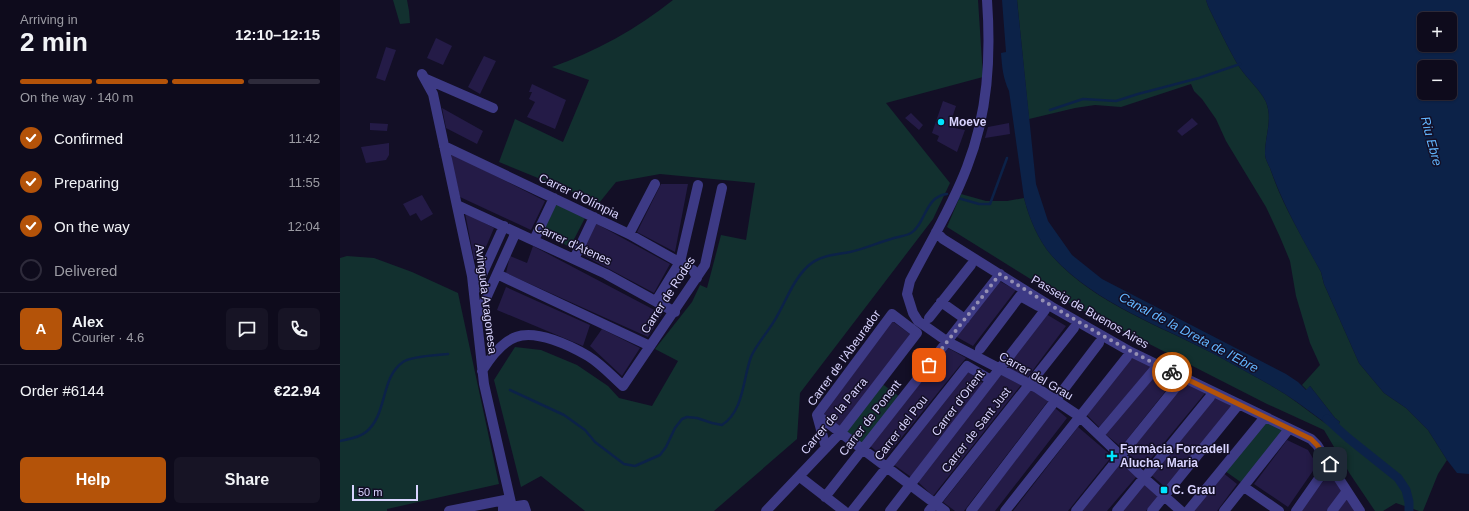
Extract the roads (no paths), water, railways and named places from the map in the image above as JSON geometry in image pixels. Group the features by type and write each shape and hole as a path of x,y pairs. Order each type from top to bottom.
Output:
{"street":[{"path":"936,232 967,168 978,132 988,81 989,39 987,0"},
{"name":"Avinguda Aragonesa","path":"494,108 423,76 433,94 474,290 484,384 508,506"},
{"name":"Carrer d'Olímpia","path":"444,146 629,234 693,270 697,278"},
{"path":"629,234 655,184"},
{"path":"656,301 680,262 698,185"},
{"name":"Carrer de Rodes","path":"482,371 487,362 501,347 516,337 532,335 548,338 588,356 623,386 675,312 705,265 722,188"},
{"path":"534,240 554,198"},
{"name":"Carrer d'Atenes","path":"457,205 606,274 675,312"},
{"path":"574,259 594,217"},
{"path":"474,290 504,226"},
{"path":"477,318 516,232"},
{"name":"Passeig de Buenos Aires","path":"936,232 943,239 1000,274 1046,306 1131,352 1311,439 1330,464 1360,511"},
{"name":"Carrer del Grau","path":"936,232 910,281 907,294 913,313 918,320 948,342 1029,384 1079,416 1120,456 1181,511"},
{"path":"929,318 971,265"},
{"path":"497,274 650,346"},
{"name":"Carrer de Ponent","path":"825,497 1000,274"},
{"path":"980,348 1020,296 1038,306 1046,306"},
{"path":"941,302 965,319"},
{"name":"Carrer d'Orient","path":"890,511 1000,369 1046,306"},
{"name":"Carrer de l'Abeurador","path":"826,448 817,415 892,314 917,333"},
{"name":"Carrer de Sant Just","path":"932,507 1074,328"},
{"name":"Carrer de la Parra","path":"766,511 800,477 841,432 917,333"},
{"path":"971,511 1099,343"},
{"path":"1005,511 1127,357"},
{"name":"Carrer del Pou","path":"852,511 967,366 991,380"},
{"path":"1099,435 1154,370"},
{"path":"1076,511 1180,382"},
{"path":"1117,511 1210,397"},
{"path":"1152,511 1239,404"},
{"path":"817,415 911,485 932,507 945,511"},
{"path":"1188,511 1265,417"},
{"path":"1224,511 1289,428"},
{"path":"1296,511 1330,464"},
{"path":"800,477 841,510"},
{"path":"1244,486 1264,507 1279,511"},
{"path":"1332,511 1347,491"},
{"path":"449,511 524,505 526,511"}],"water":[{"path":"1002,0 1017,0 1036,184 1048,221 1072,255 1102,279 1286,374 1298,382 1306,390 1310,386 1335,418 1340,422 1334,429 1291,398 1268,384 1195,344 1130,313 1109,301 1070,274 1048,251 1035,229 1024,198 1009,91 1004,77 1002,63 1001,53 1006,52"},
{"name":"Riu Ebre","path":"1206,0 1469,0 1469,474 1457,473 1428,430 1406,408 1384,393 1359,363 1324,284 1321,272 1287,208 1266,159 1265,147 1269,115 1266,102 1261,93 1243,72 1227,45"}],"waterway":[{"path":"1050,110 1083,99 1116,101 1199,78 1240,64"},
{"path":"958,198 979,204 990,204 1007,158"},
{"path":"510,390 564,415 585,430 595,442 624,464 635,466 660,455 666,447 675,428 682,419 687,417 697,418 722,425 729,419 739,403 751,357 773,323 794,284 808,266 823,258 855,251 911,233 916,229 934,200 947,194"},
{"path":"340,441 360,436 373,424 378,416 391,377 403,362 418,357 448,354"},
{"name":"Canal de la Dreta de l'Ebre","path":"1327,419 1398,478 1406,490 1409,502 1409,511"}],"place":[{"name":"Moeve","path":"941,122"},
{"name":"Farmàcia Forcadell Alucha, Maria","path":"1112,456"},
{"name":"C. Grau","path":"1164,490"}]}
